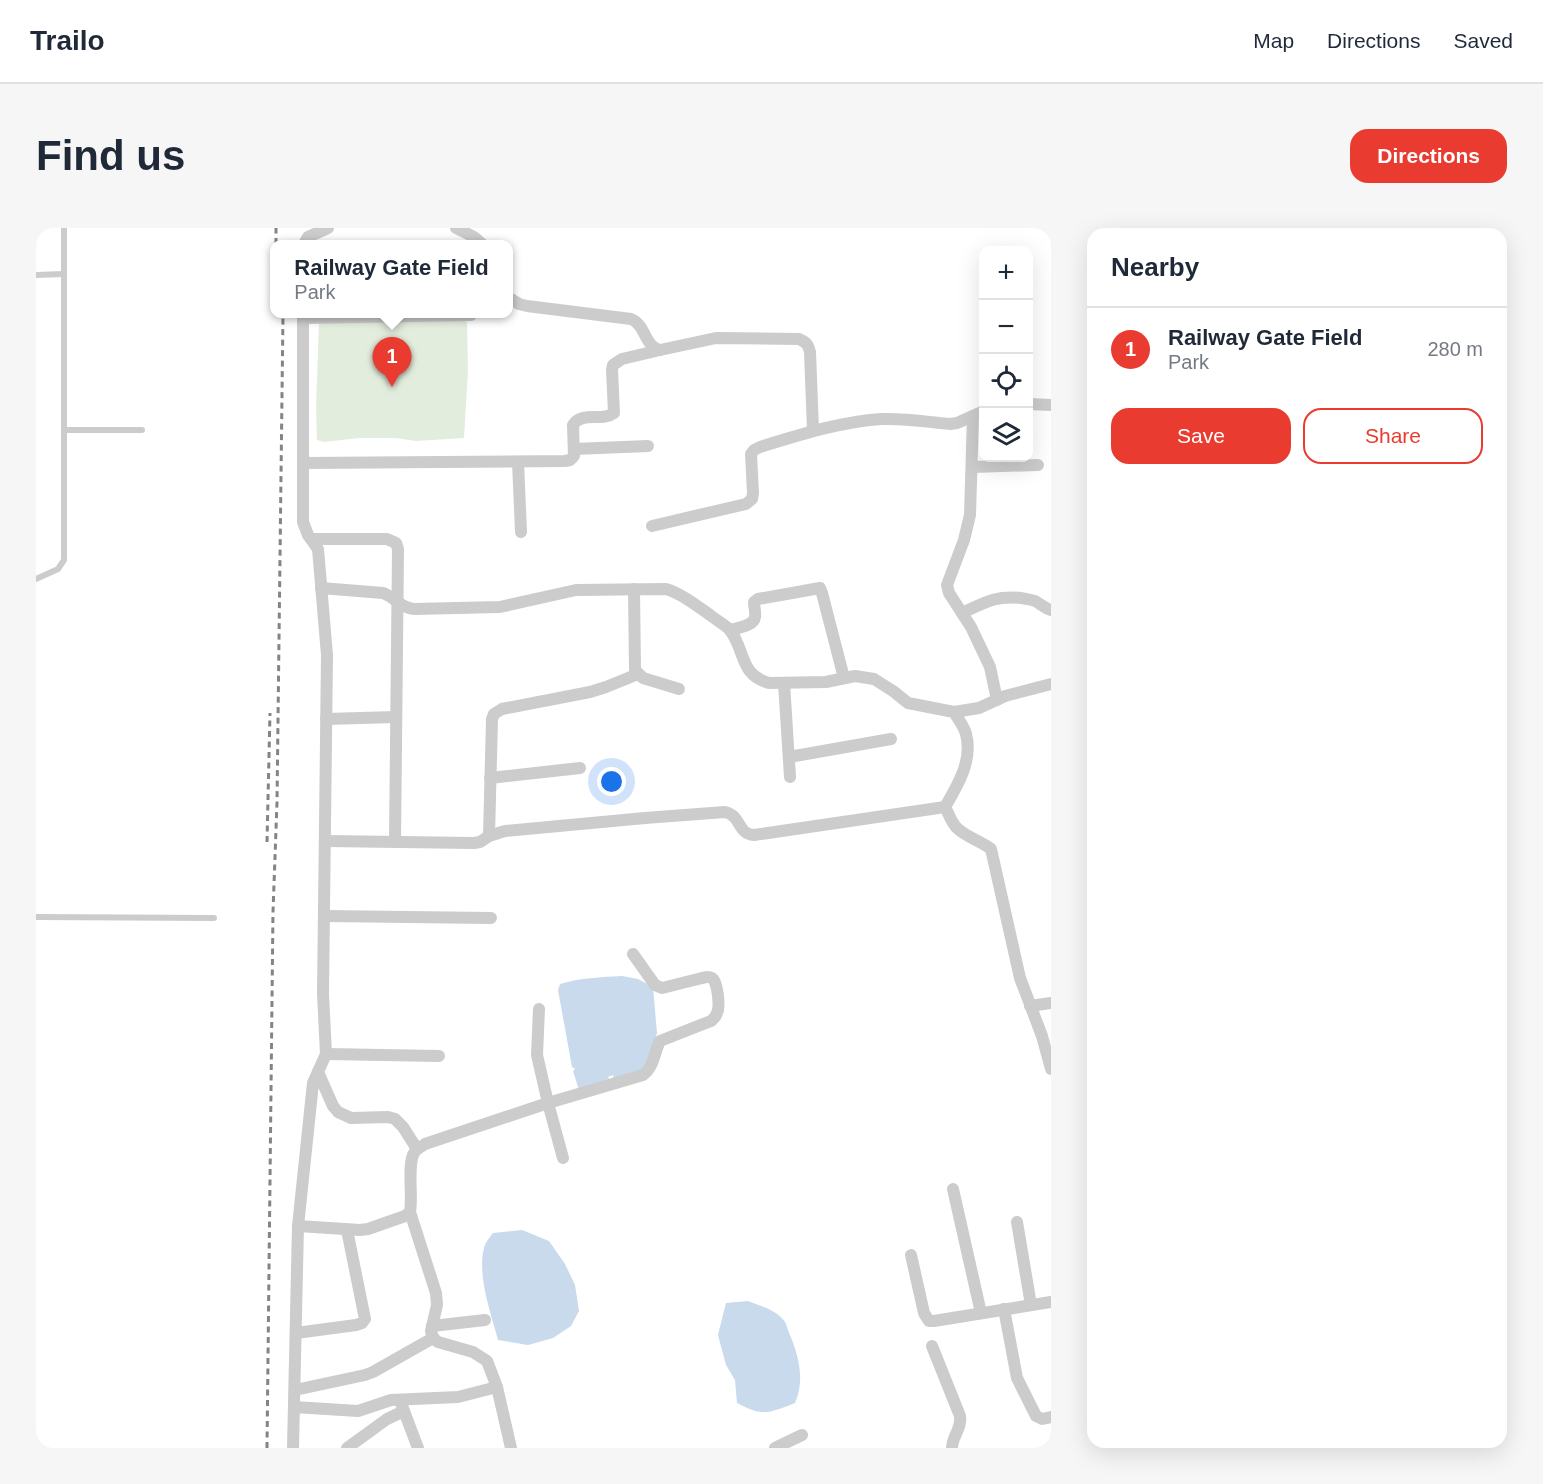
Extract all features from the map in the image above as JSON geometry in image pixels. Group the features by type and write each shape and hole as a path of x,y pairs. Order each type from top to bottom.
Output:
{"street":[{"path":"306,240 328,228"},
{"path":"456,228 477,240"},
{"path":"513,300 527,306 637,321 651,346 660,350"},
{"path":"293,1448 298,1227 313,1083 326,1054 324,916 327,655 318,549 303,522 303,318"},
{"path":"303,463 570,460 574,456 573,425 575,422 583,418 609,417 614,413 612,370 614,365 622,359 716,338 799,339 805,342 810,352 813,430"},
{"path":"1033,404 1051,405"},
{"path":"652,526 746,504 752,499 753,493 751,454 754,450 813,430 882,419 950,424 978,413"},
{"path":"978,413 970,515 964,540 947,585 949,593 971,627 990,667 997,700"},
{"path":"574,449 648,446"},
{"path":"518,462 521,532"},
{"path":"972,467 1038,465"},
{"path":"311,539 387,539 396,543 398,549 395,842"},
{"path":"321,588 383,593 407,609 500,607 576,590 666,589 675,592 730,630 748,670 761,681 769,683 826,682 855,676 874,679 908,703 954,712 979,708 1005,696 1051,684"},
{"path":"730,630 754,620 756,616 754,602 758,599 820,588 844,678"},
{"path":"634,590 635,670 643,678 679,689"},
{"path":"962,613 992,599 1008,597 1030,599 1051,610"},
{"path":"489,836 494,714 502,710 590,692 638,674"},
{"path":"784,682 790,777"},
{"path":"945,807 966,767 968,747 966,733 954,712"},
{"path":"327,719 396,717"},
{"path":"789,757 891,739"},
{"path":"490,778 580,768"},
{"path":"325,841 474,843 505,831 725,812 732,813 742,830 748,835 754,835 945,807"},
{"path":"945,807 959,830 991,849 1018,971 1042,1036 1051,1069"},
{"path":"324,916 491,918"},
{"path":"511,1448 497,1387 487,1360 472,1352 438,1342 433,1332 437,1305 436,1293 410,1212 412,1204 411,1162 413,1154 425,1144 548,1103 643,1075 652,1065 660,1041 711,1021 717,1015 719,1006 716,983 712,978 702,978 662,988 655,985 633,954"},
{"path":"1030,1006 1051,1003"},
{"path":"539,1009 537,1049 548,1103 563,1158"},
{"path":"326,1054 440,1056"},
{"path":"318,1072 338,1112 351,1118 388,1117 395,1119 417,1149"},
{"path":"953,1190 981,1313"},
{"path":"298,1227 368,1229 405,1216 410,1212"},
{"path":"1017,1222 1031,1305"},
{"path":"296,1333 356,1325 365,1319 347,1230"},
{"path":"911,1255 924,1313 929,1321 1051,1302"},
{"path":"1004,1309 1017,1378 1036,1416 1042,1419 1051,1417"},
{"path":"295,1390 365,1375 433,1332 485,1320"},
{"path":"932,1346 960,1416 961,1423 952,1440 952,1448"},
{"path":"294,1407 358,1411 391,1400 402,1405 458,1397 497,1387"},
{"path":"347,1448 402,1405"},
{"path":"402,1405 418,1448"},
{"path":"775,1448 802,1435"}],"lane":[{"path":"36,579 58,569 64,560 64,228"},
{"path":"36,274 64,274"},
{"path":"64,429 142,430"},
{"path":"36,917 214,918"}],"green space":[{"path":"459,318 467,322 468,371 464,438 416,441 395,438 359,438 324,442 317,440 319,322"}],"water":[{"path":"622,976 638,979 653,987 657,1033 649,1063 641,1070 614,1079 613,1075 608,1077 609,1079 579,1090 573,1071 575,1069 572,1067 558,990 560,984 598,977"},
{"path":"522,1230 549,1241 565,1264 575,1285 579,1311 571,1326 553,1338 528,1345 498,1340 482,1271 484,1248 493,1233"},
{"path":"748,1301 782,1318 798,1360 800,1386 795,1403 772,1411 760,1412 737,1403 735,1380 726,1365 718,1335 726,1303"}],"railway":[{"path":"276,228 276,240"},
{"path":"267,1448 283,318"},
{"path":"267,842 270,713"}],"place":[{"name":"Railway Gate Field","path":"392,387"}]}
